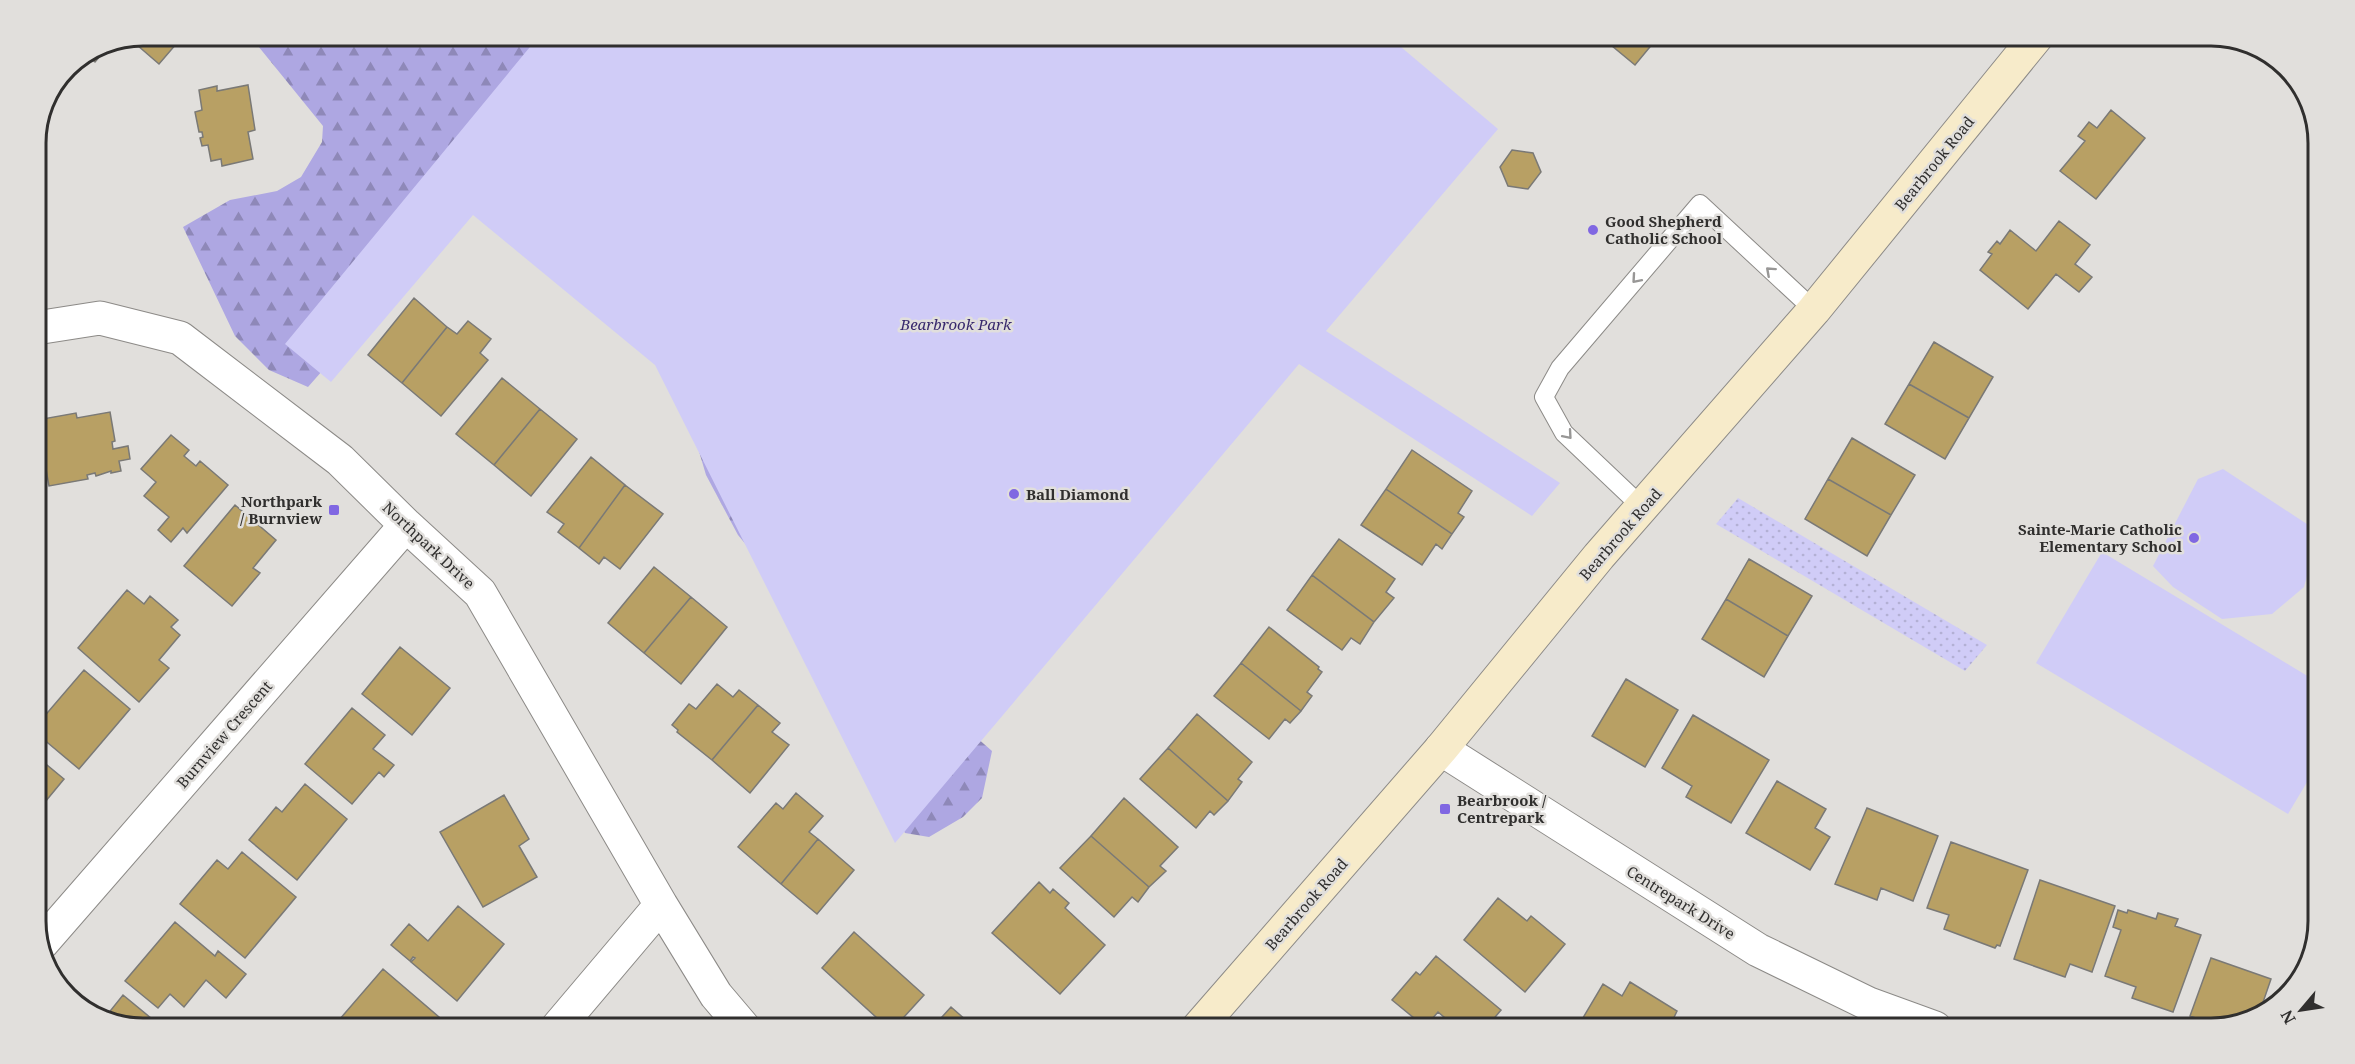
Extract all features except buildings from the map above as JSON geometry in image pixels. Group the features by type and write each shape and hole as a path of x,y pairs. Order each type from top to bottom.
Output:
{"street":[{"name":"Bearbrook Road","path":"1207,1018 1441,749 1642,507 1814,310 2029,46"},
{"name":"Northpark Drive","path":"47,326 100,318 180,339 340,460 406,525 480,592 661,904 716,995 736,1018"},
{"name":"Burnview Crescent","path":"48,936 406,525"},
{"name":"Centrepark Drive","path":"1441,749 1758,950 1869,1004 1908,1018"},
{"path":"565,1018 661,904"}],"lane":[{"path":"1642,507 1564,433 1544,397 1560,368 1700,204 1814,310"}],"green space":[{"path":"258,46 579,46 952,716 992,751 982,798 963,817 929,837 905,833 771,575 738,535 706,475 691,424 659,365 471,202 308,387 269,370 235,336 183,227 230,200 277,191 301,177 322,142 323,126"},
{"name":"Bearbrook Park","path":"531,46 1400,46 1498,129 1326,331 1560,483 1532,516 1299,364 895,843 655,365 473,215 331,382 285,344"},
{"path":"2223,469 2308,525 2308,572 2304,587 2272,614 2222,619 2173,587 2153,566 2198,479"},
{"path":"1738,498 1987,645 1965,671 1716,524"},
{"path":"2102,552 2308,676 2308,780 2288,814 2036,663"}],"place":[{"name":"Good Shepherd Catholic School","path":"1593,230"},
{"name":"Ball Diamond","path":"1014,494"},
{"name":"Northpark / Burnview","path":"334,510"},
{"name":"Sainte-Marie Catholic Elementary School","path":"2194,538"},
{"name":"Bearbrook / Centrepark","path":"1445,809"}]}
